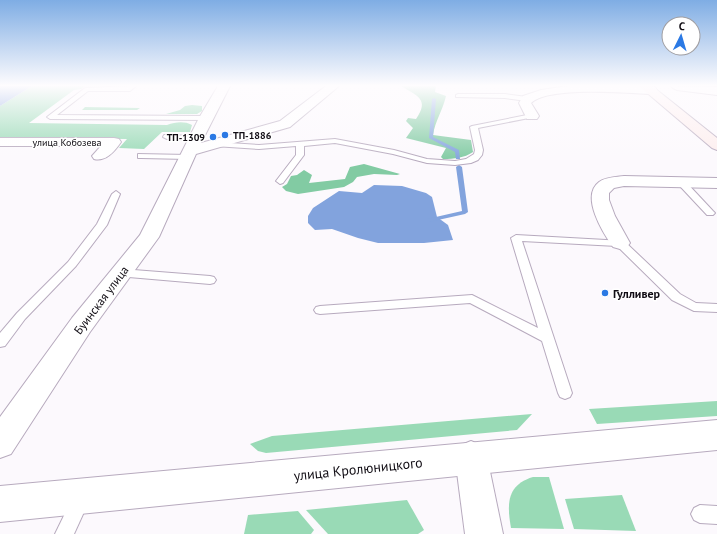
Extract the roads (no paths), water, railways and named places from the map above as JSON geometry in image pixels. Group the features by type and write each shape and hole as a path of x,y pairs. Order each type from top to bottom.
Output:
{"main road":[{"path":"676,111 717,145"}],"street":[{"name":"Буинская улица","path":"0,442 81,325 149,237 210,111"},
{"path":"192,149 284,124 301,111"},
{"path":"529,111 532,116"},
{"name":"улица Кобозева","path":"0,142 114,142 100,156"},
{"path":"620,243 602,208 599,196 603,188 611,183 624,181 717,183"},
{"name":"улица Кролюницкого","path":"0,504 471,457 717,435"},
{"path":"471,457 484,534"}],"lane":[{"path":"58,111 50,117 206,118"},
{"path":"214,144 259,147 334,141 394,152 426,161 455,163 468,161 478,155 479,150 474,127 532,116"},
{"path":"167,137 192,149"},
{"path":"280,181 300,156 300,144"},
{"path":"141,156 192,149"},
{"path":"681,182 710,213"},
{"path":"0,342 21,316 72,264 102,224 116,194"},
{"path":"565,393 516,238 620,243 676,297 694,307 717,308"},
{"path":"121,273 210,280"},
{"path":"320,310 472,299 547,338"},
{"path":"64,534 82,497"}],"water":[{"path":"374,185 402,186 426,193 432,197 437,217 448,225 453,240 424,243 378,243 332,229 315,230 308,223 308,216 313,208 339,191 362,193"}],"waterway":[{"path":"433,111 431,138 457,151 458,158"},
{"path":"429,220 465,212 459,167"}],"place":[{"name":"ТП-1886","path":"225,135"},
{"name":"ТП-1309","path":"213,137"},
{"name":"Гулливер","path":"605,293"}]}
